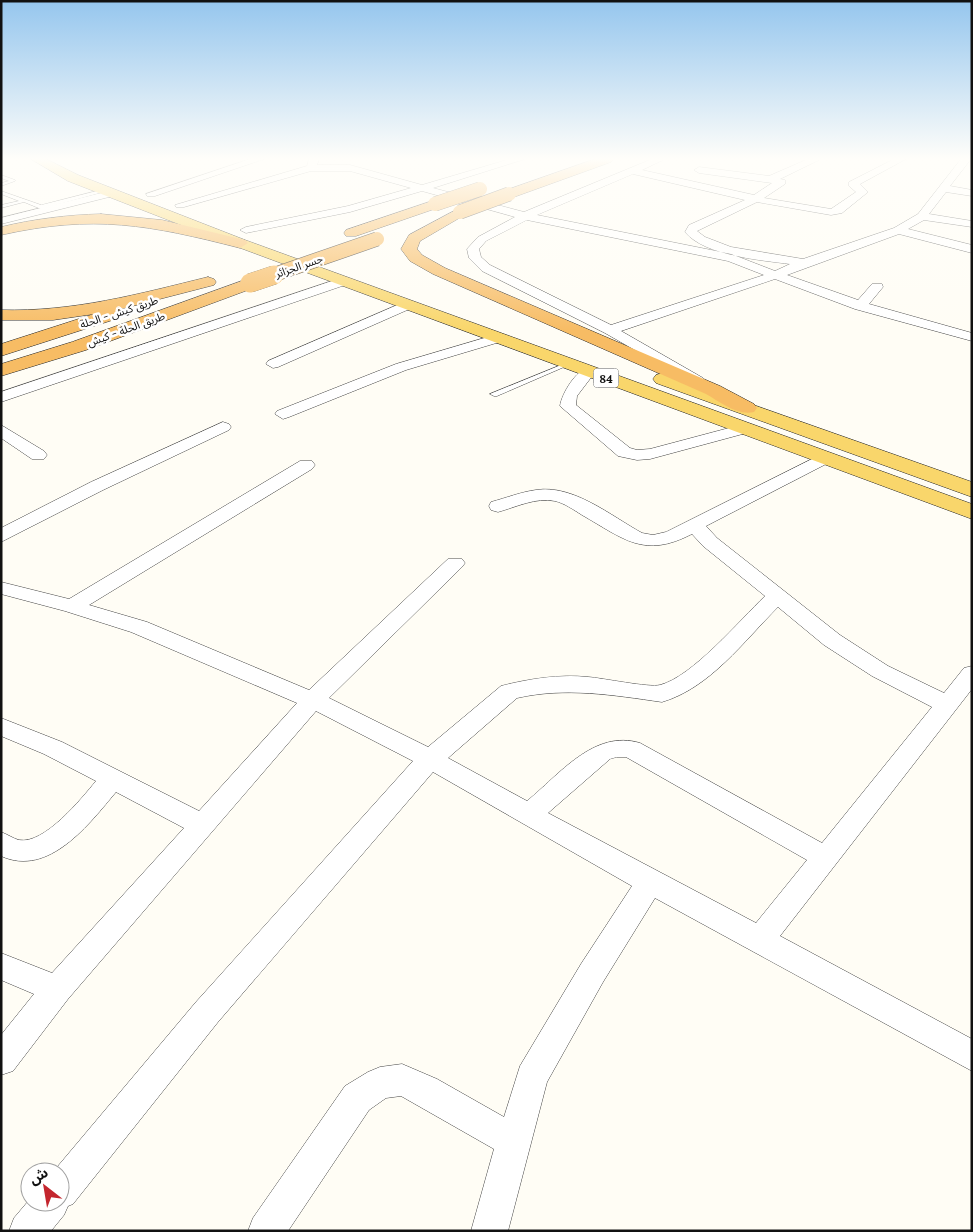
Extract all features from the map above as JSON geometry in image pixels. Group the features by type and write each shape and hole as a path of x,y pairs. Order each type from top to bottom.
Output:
{"highway":[{"name":"جسر الجزائر","path":"243,278 350,233 398,216"},
{"name":"جسر الجزائر","path":"243,278 447,216"},
{"path":"452,216 414,238 409,248 416,258 439,271 713,390 745,419"},
{"path":"1,231 48,222 117,218 243,237"},
{"name":"طريق كيش - الحلة","path":"1,350 214,281 243,278"},
{"name":"طريق الحلة - كيش","path":"1,370 79,346 243,278"},
{"path":"1,315 45,316 96,308 214,281"}],"main road":[{"path":"182,216 468,310"},
{"path":"203,216 243,237"},
{"name":"84","path":"243,237 344,280 498,338 569,355 589,371 745,419 875,455 972,490"},
{"path":"569,355 745,419"},
{"name":"84","path":"745,419 824,458 972,512"},
{"path":"855,469 877,466 879,462 875,455"},
{"path":"903,486 898,480 899,475 909,471 920,471"}],"street":[{"path":"1,221 18,216"},
{"path":"243,237 322,216"},
{"path":"524,216 482,239 473,249 475,258 486,268 610,330 713,390"},
{"path":"528,216 692,248 731,258 860,306 972,337"},
{"path":"716,216 693,227 691,232 698,239 723,247 804,263"},
{"path":"610,330 776,275 804,263 898,230 921,216"},
{"path":"925,216 972,224"},
{"path":"898,230 972,249"},
{"path":"1,397 344,280"},
{"path":"860,306 877,287"},
{"path":"273,364 409,304"},
{"path":"282,414 401,366 498,338"},
{"path":"589,371 569,396 568,406 624,452 638,455 650,454 745,419"},
{"path":"1,536 97,486 223,427"},
{"path":"1,430 38,455"},
{"path":"498,506 537,495 555,495 568,499 636,538 653,541 673,536 824,458"},
{"path":"72,606 306,465"},
{"path":"695,525 710,542 776,597 840,645 880,671 947,704"},
{"path":"1,1060 56,989 312,701 455,563"},
{"path":"1,588 72,606 139,627 337,711 430,759 650,882 693,903 972,1056"},
{"path":"70,1179 206,1012 430,759 509,692 531,687 585,684 662,694 693,678 776,597"},
{"path":"760,940 972,673"},
{"path":"1,726 53,748 202,825"},
{"path":"529,814 601,753 616,748 630,749 826,858"},
{"path":"1,843 18,851 36,848 62,834 114,779"},
{"path":"489,1231 532,1077 592,973 650,882"},
{"path":"1,966 56,989"},
{"path":"266,1231 357,1098 380,1083 402,1080 418,1086 514,1141"},
{"path":"27,1231 43,1212"}],"lane":[{"path":"494,394 569,355"}]}
